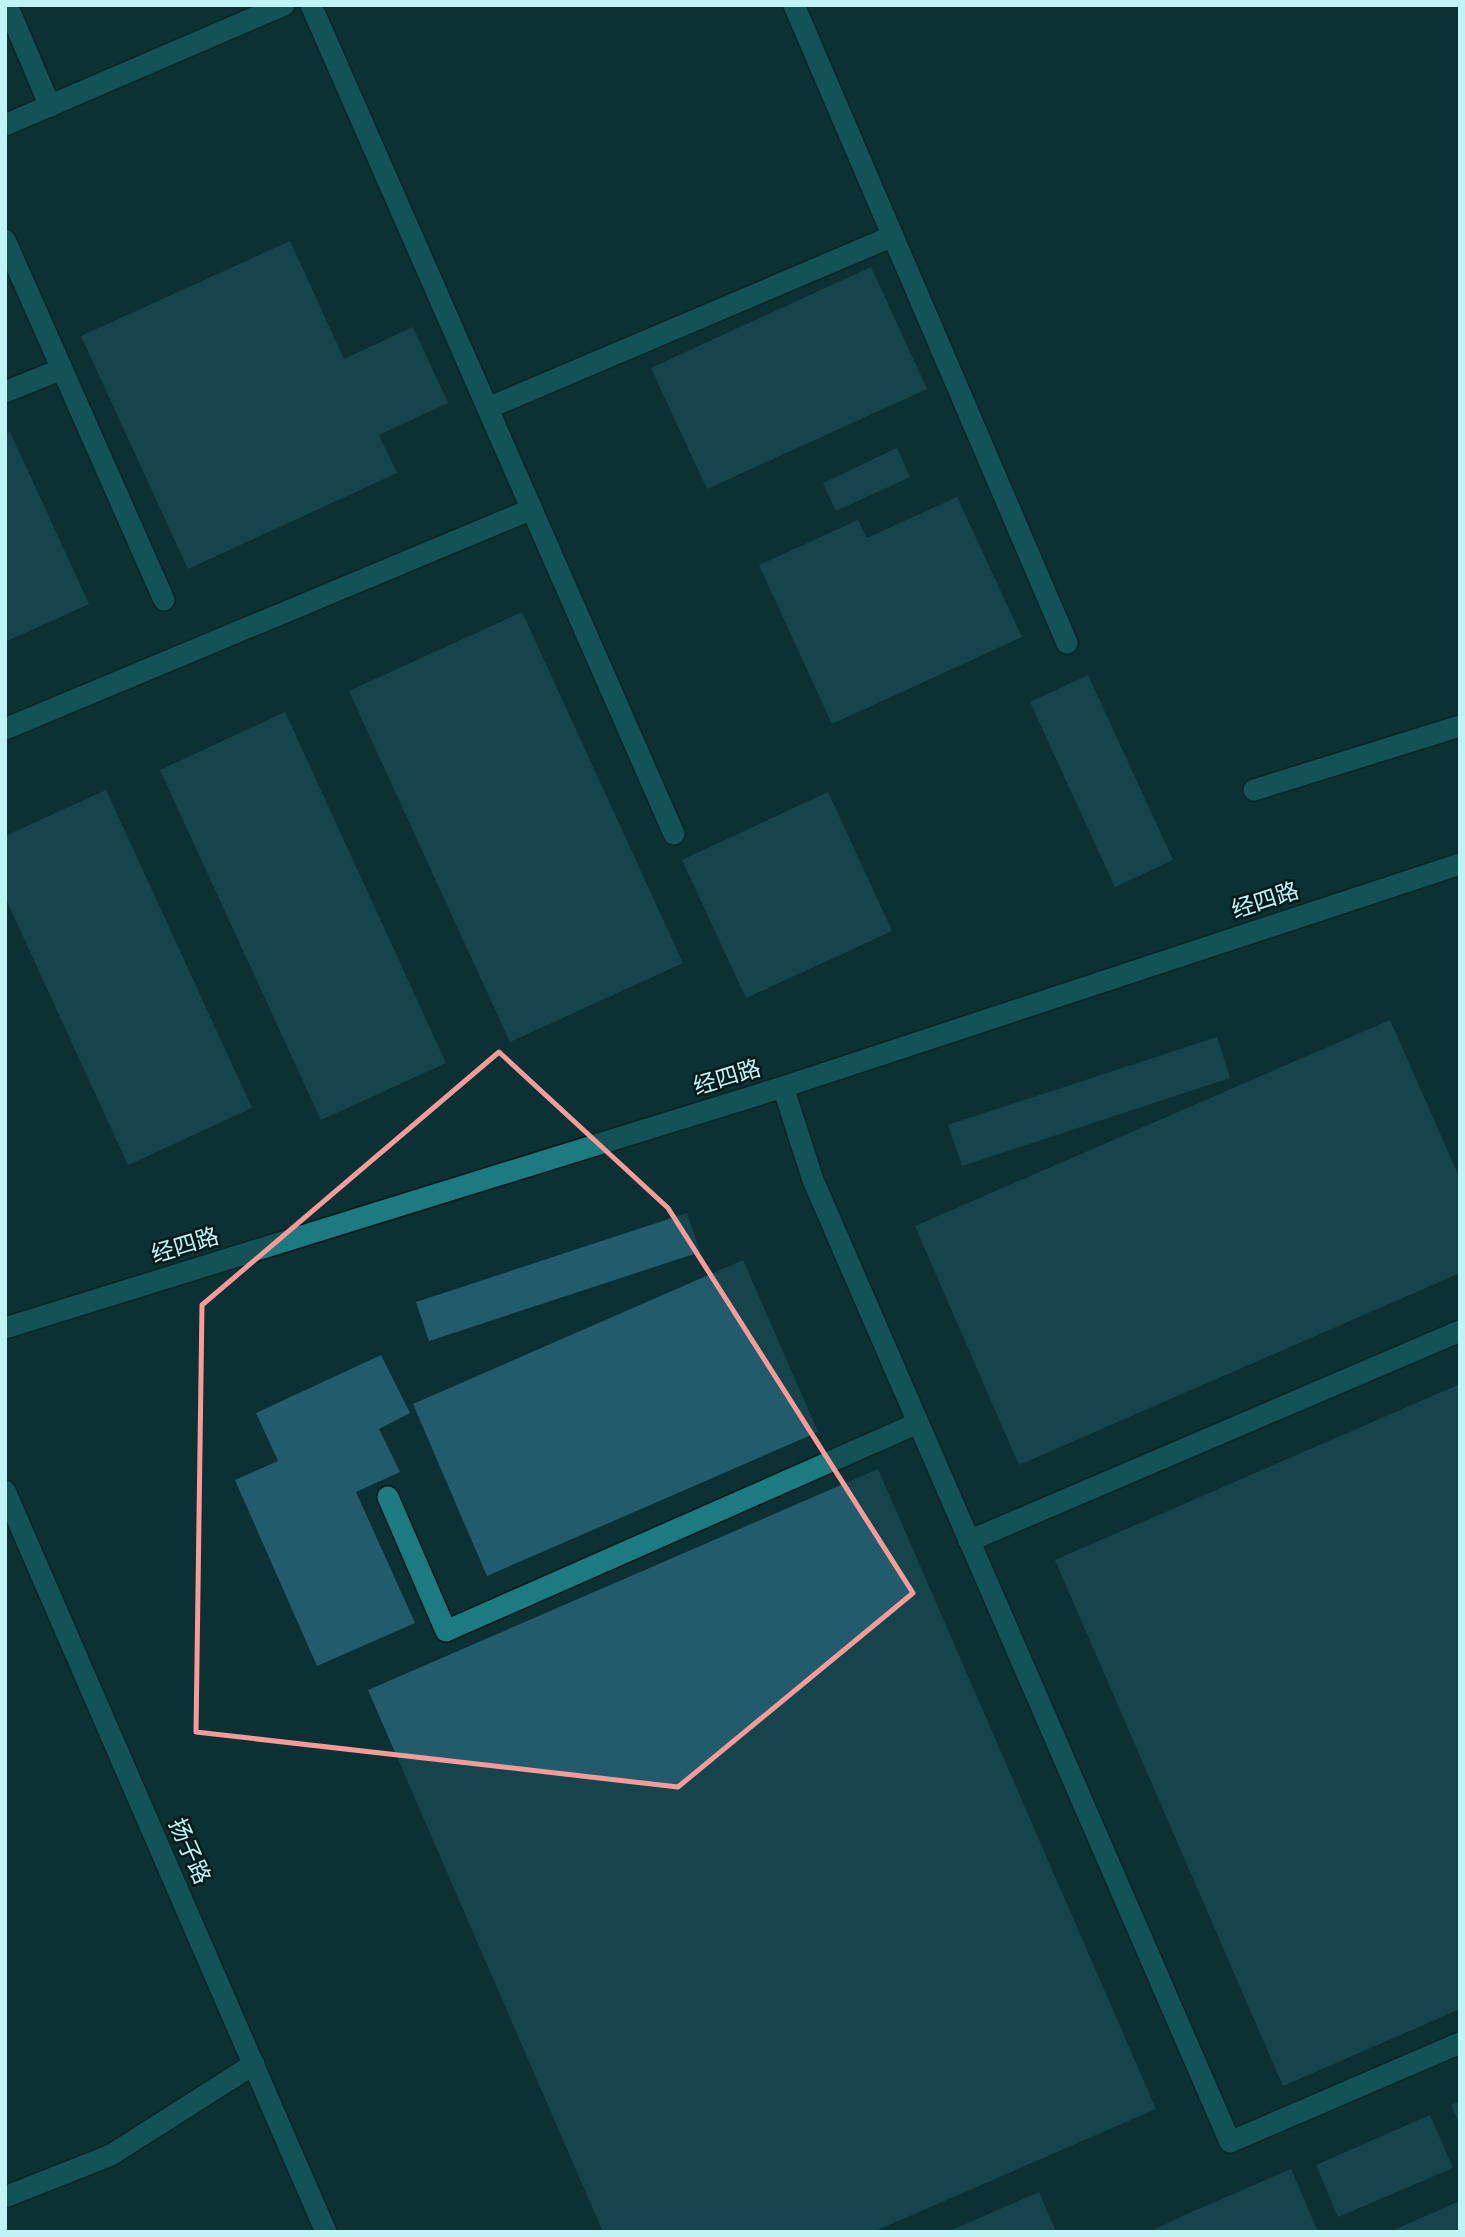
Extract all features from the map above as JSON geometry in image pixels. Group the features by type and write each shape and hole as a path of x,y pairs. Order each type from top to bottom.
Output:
{"street":[{"path":"7,5 50,106"},
{"path":"5,125 284,5"},
{"path":"311,5 674,834"},
{"path":"794,5 1068,643"},
{"path":"488,408 893,236"},
{"path":"5,240 164,600"},
{"path":"5,392 62,369"},
{"path":"5,729 532,509"},
{"path":"1254,790 1460,726"},
{"name":"经四路","path":"5,1328 783,1087 1460,864"},
{"path":"783,1087 813,1180 1230,2142 1460,2043"},
{"path":"969,1541 1460,1331"},
{"path":"388,1497 446,1631 918,1423"},
{"name":"扬子路","path":"5,1491 326,2232"},
{"path":"5,2197 111,2155 254,2064"}],"highlighted area":[{"path":"499,1052 668,1208 913,1593 678,1787 196,1732 202,1305"}],"building":[{"path":"290,241 344,359 413,327 448,403 379,435 397,473 188,569 81,336"},
{"path":"871,267 927,389 707,489 651,368"},
{"path":"10,432 89,604 5,642 5,434"},
{"path":"897,448 910,477 836,511 823,483"},
{"path":"957,497 1022,637 832,724 759,565 858,520 867,538"},
{"path":"522,612 683,963 510,1042 349,691"},
{"path":"1088,675 1173,860 1115,887 1030,702"},
{"path":"285,712 446,1063 321,1120 160,770"},
{"path":"106,790 252,1108 128,1165 5,897 5,836"},
{"path":"828,792 892,931 746,998 682,860"},
{"path":"1390,1020 1460,1179 1460,1273 1019,1465 915,1226"},
{"path":"1217,1037 1230,1078 962,1166 948,1125"},
{"path":"687,1213 700,1252 429,1341 416,1302"},
{"path":"743,1260 818,1432 487,1576 413,1404"},
{"path":"381,1355 410,1413 379,1429 400,1472 356,1492 415,1623 317,1666 235,1480 278,1461 256,1413"},
{"path":"1460,1384 1460,2009 1283,2086 1055,1560"},
{"path":"878,1469 1156,2109 873,2232 603,2232 368,1690"},
{"path":"1460,2101 1460,2125 1451,2105"},
{"path":"1430,2115 1453,2168 1338,2217 1316,2165"},
{"path":"1291,2169 1318,2232 1149,2232 1178,2218"},
{"path":"1039,2192 1056,2232 947,2232"},
{"path":"1460,2201 1460,2232 1389,2232"}]}
